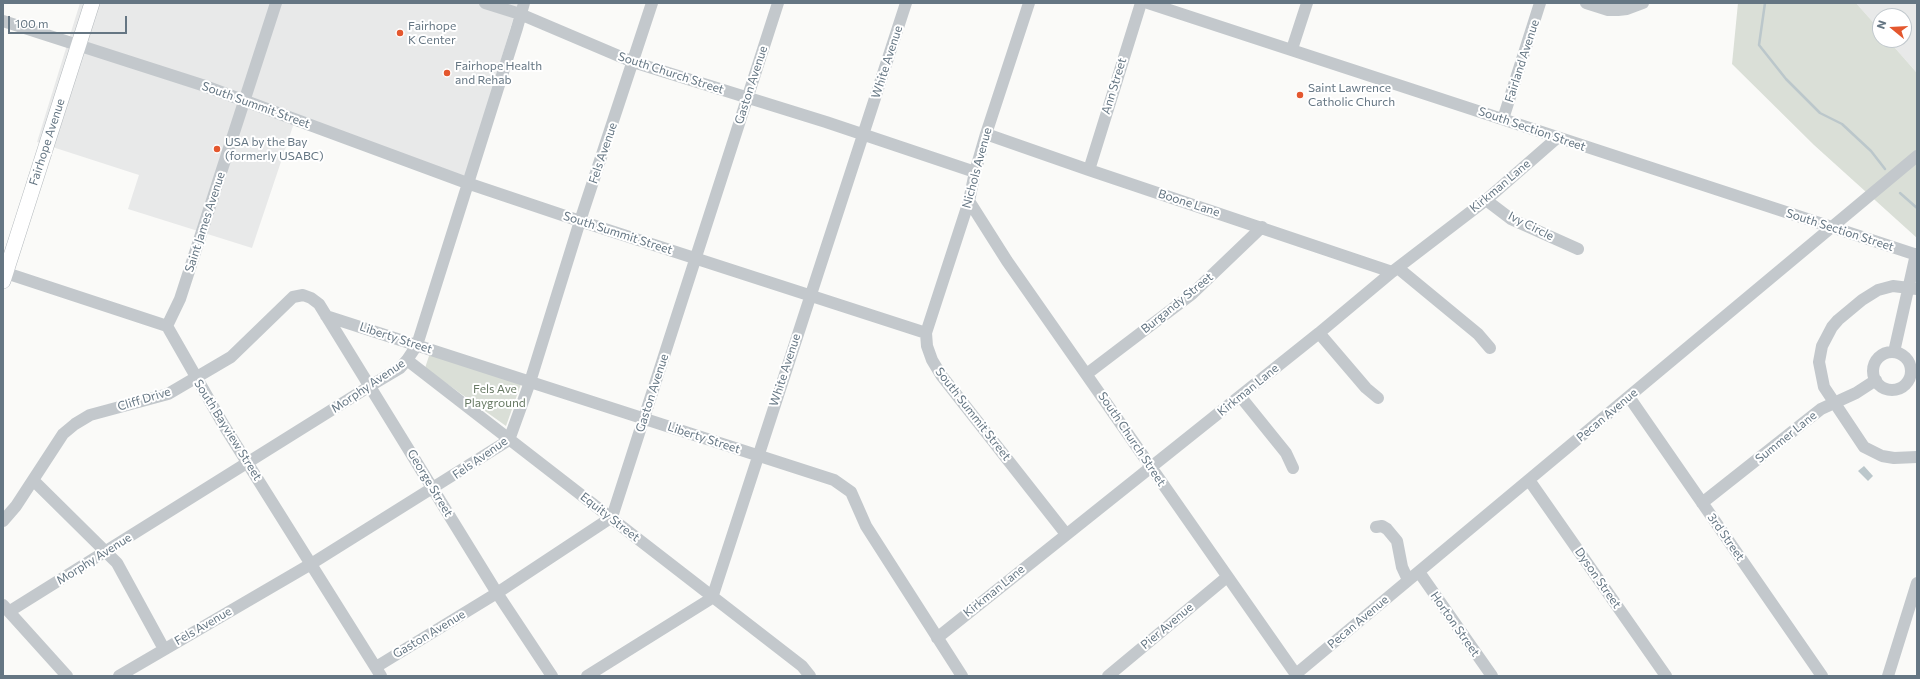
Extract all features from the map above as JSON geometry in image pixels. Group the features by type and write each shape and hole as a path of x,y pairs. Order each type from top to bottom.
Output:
{"main road":[{"name":"Fairhope Avenue","path":"4,275 92,3"}],"street":[{"name":"Saint James Avenue","path":"167,326 180,299 276,3"},
{"name":"South Church Street","path":"485,3 522,9 633,62 863,134 975,172"},
{"name":"Fels Avenue","path":"119,676 164,648 311,564 509,440 530,382 580,221 652,3"},
{"name":"Gaston Avenue","path":"379,671 612,518 778,3"},
{"name":"White Avenue","path":"712,598 906,3"},
{"name":"Nichols Avenue","path":"926,333 969,201 975,172 986,134 1029,3"},
{"name":"Ann Street","path":"1089,170 1140,3"},
{"name":"South Section Street","path":"1148,3 1503,118 1557,138 1831,228 1917,254"},
{"path":"1292,49 1307,3"},
{"name":"Fairland Avenue","path":"1503,118 1540,3"},
{"path":"1586,3 1608,10 1627,10 1643,3"},
{"name":"Morphy Avenue","path":"6,608 106,552 247,462 400,368 407,360 416,345 522,9"},
{"name":"South Summit Street","path":"3,21 244,100 468,183 580,221 926,333 927,346 932,360 941,375 1066,534"},
{"name":"Boone Lane","path":"986,134 1089,170 1395,270 1478,334 1490,348"},
{"name":"Kirkman Lane","path":"937,638 1319,333 1395,270 1486,200 1557,138"},
{"name":"Pecan Avenue","path":"1297,675 1408,580 1917,156"},
{"name":"Ivy Circle","path":"1486,200 1511,218 1578,249"},
{"name":"South Church Street","path":"969,201 1008,261 1088,373 1227,577 1297,675"},
{"name":"Burgandy Street","path":"1088,373 1192,294 1262,227"},
{"path":"1894,352 1913,288 1917,254"},
{"path":"4,275 167,326"},
{"path":"1913,288 1893,286 1878,290 1850,309 1832,327 1822,346 1819,362 1821,378 1833,403 1864,447 1872,452 1894,458 1917,456"},
{"name":"George Street","path":"303,295 315,300 326,316 497,593 552,676"},
{"name":"Cliff Drive","path":"3,521 16,506 63,434 75,424 90,414 168,394 231,357 293,297 303,295"},
{"name":"Liberty Street","path":"326,316 827,477 850,492 866,526 962,676"},
{"name":"South Bayview Street","path":"167,326 195,378 379,671"},
{"path":"1319,333 1366,388 1378,398"},
{"path":"1888,352 1894,352 1906,357 1911,369 1908,381 1898,389 1891,390 1880,385 1876,380 1873,369 1878,358 1888,352"},
{"name":"Equity Street","path":"407,360 612,518 712,598 802,666 810,676"},
{"name":"Summer Lane","path":"1702,503 1821,409 1856,393 1876,380"},
{"path":"1240,396 1286,453 1293,468"},
{"name":"3rd Street","path":"1629,397 1822,676"},
{"path":"33,480 117,563 164,648"},
{"name":"Dyson Street","path":"1529,480 1666,676"},
{"path":"1376,527 1382,526 1387,529 1397,541 1402,567 1408,580"},
{"name":"Horton Street","path":"1419,572 1492,676"},
{"name":"Pier Avenue","path":"1108,676 1227,577"},
{"path":"1888,676 1917,582"},
{"path":"587,676 712,598"},
{"path":"6,608 67,676"}],"shaded area":[{"path":"80,3 518,3 463,186 294,123 252,248 128,209 139,175 37,142"},
{"path":"1856,3 1917,3 1917,73 1895,48 1912,48 1912,8 1872,8 1872,21"},
{"path":"1864,466 1873,476 1868,481 1858,471"}],"green space":[{"path":"1738,3 1856,3 1872,21 1872,48 1895,48 1917,73 1917,238 1814,145 1732,64"},
{"name":"Fels Ave Playground","path":"430,353 521,384 506,426 425,368"}],"waterway":[{"path":"1765,3 1759,45 1786,79 1820,113 1842,124 1871,151 1885,169"},
{"path":"1900,193 1917,208"}],"place":[{"name":"Fairhope K Center","path":"400,33"},
{"name":"Fairhope Health and Rehab","path":"447,73"},
{"name":"Saint Lawrence Catholic Church","path":"1300,95"},
{"name":"USA by the Bay (formerly USABC)","path":"217,149"}]}
